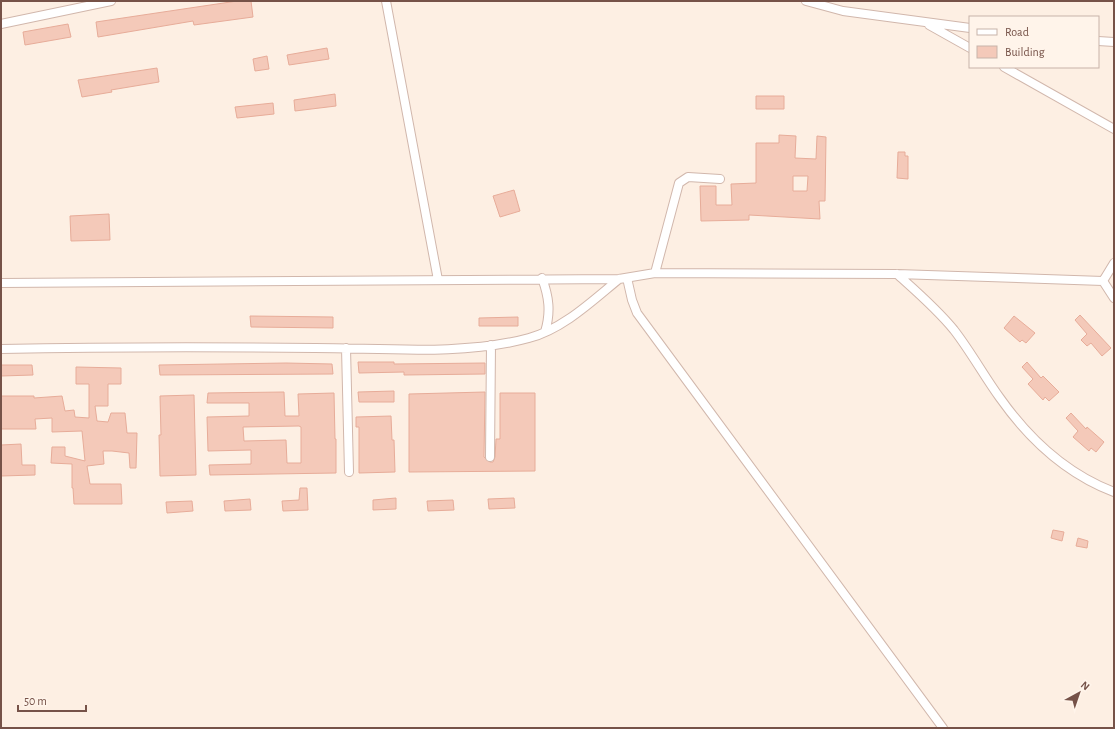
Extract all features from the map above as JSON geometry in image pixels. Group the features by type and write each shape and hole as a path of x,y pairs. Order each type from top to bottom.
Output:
{"street":[{"path":"1,24 111,1"},
{"path":"386,1 438,280"},
{"path":"806,1 843,11 927,24 969,28"},
{"path":"927,24 969,47"},
{"path":"1099,41 1114,42"},
{"path":"1006,68 1114,129"},
{"path":"655,273 679,183 682,179 688,177 720,179"},
{"path":"1103,281 1114,263"},
{"path":"1,283 623,278 655,273 897,274 1103,281"},
{"path":"897,274 932,306 954,330 1000,398 1023,428 1044,448 1077,475 1114,492"},
{"path":"542,278 549,302 549,320 545,332"},
{"path":"1,349 171,347 429,349 491,345 530,338 545,332 570,317 623,278"},
{"path":"623,278 637,313 943,728"},
{"path":"1103,281 1114,298"},
{"path":"490,457 491,345"},
{"path":"346,348 349,472"}],"building":[{"path":"237,1 251,1 253,17 194,25 193,21 98,37 96,22"},
{"path":"68,24 71,37 25,45 23,32"},
{"path":"327,48 329,59 289,65 287,55"},
{"path":"267,56 269,69 255,71 253,59"},
{"path":"157,68 159,82 111,90 112,92 82,97 78,80"},
{"path":"335,94 336,106 295,111 294,100"},
{"path":"756,96 784,96 784,109 756,109"},
{"path":"273,103 274,114 237,118 235,107"},
{"path":"779,135 796,136 795,158 816,159 817,136 826,137 825,201 819,201 820,219 749,215 749,220 701,221 700,186 716,186 716,205 732,205 731,184 756,183 756,143 779,143","holes":["793,176 808,176 807,191 793,191"]},
{"path":"898,152 905,152 905,156 908,156 908,179 897,178"},
{"path":"514,190 520,211 500,217 493,196"},
{"path":"109,214 110,240 71,241 70,216"},
{"path":"1080,315 1111,348 1102,356 1091,343 1087,346 1081,340 1087,334 1075,320"},
{"path":"250,316 333,317 333,328 251,327"},
{"path":"1014,316 1035,333 1026,343 1022,340 1020,342 1004,328"},
{"path":"518,317 518,326 479,326 479,318"},
{"path":"358,362 394,362 394,364 485,363 485,374 404,375 404,372 359,373"},
{"path":"1027,362 1041,378 1043,376 1059,392 1049,401 1045,397 1043,400 1028,384 1033,379 1022,367"},
{"path":"286,363 332,364 333,374 160,375 159,365"},
{"path":"1,365 32,365 33,375 1,376"},
{"path":"76,367 121,368 121,384 108,384 108,406 95,406 97,421 108,422 111,413 125,413 127,433 137,433 136,468 130,468 129,453 112,451 103,451 104,464 87,466 90,484 121,484 122,504 74,504 72,464 51,463 52,447 65,447 65,456 85,461 82,431 52,432 52,418 35,419 36,429 1,429 1,396 34,396 34,398 62,396 65,411 74,410 75,417 89,418 89,384 76,384"},
{"path":"394,391 394,402 359,402 358,392"},
{"path":"284,392 285,416 299,416 298,394 334,393 336,473 210,475 209,465 251,464 251,450 208,451 207,417 249,416 249,403 207,403 208,393","holes":["243,427 301,427 301,463 287,463 286,440 244,441"]},
{"path":"485,392 484,457 490,462 493,462 495,457 496,439 500,439 500,393 535,393 535,471 409,472 409,394"},
{"path":"194,395 196,475 160,476 160,396"},
{"path":"1071,413 1086,429 1087,427 1104,442 1096,452 1091,448 1089,451 1073,437 1078,431 1066,418"},
{"path":"391,416 392,440 394,440 395,472 359,473 359,427 356,427 356,417"},
{"path":"21,444 22,465 35,465 35,475 1,476 1,445"},
{"path":"300,488 307,488 308,510 283,511 282,501 299,500"},
{"path":"396,498 396,509 373,510 373,500"},
{"path":"514,498 515,508 489,509 488,499"},
{"path":"250,499 251,510 225,511 224,501"},
{"path":"453,500 454,510 428,511 427,501"},
{"path":"192,501 193,511 167,513 166,502"},
{"path":"1053,530 1064,532 1062,541 1051,538"},
{"path":"1078,538 1088,541 1087,548 1076,546"}]}
